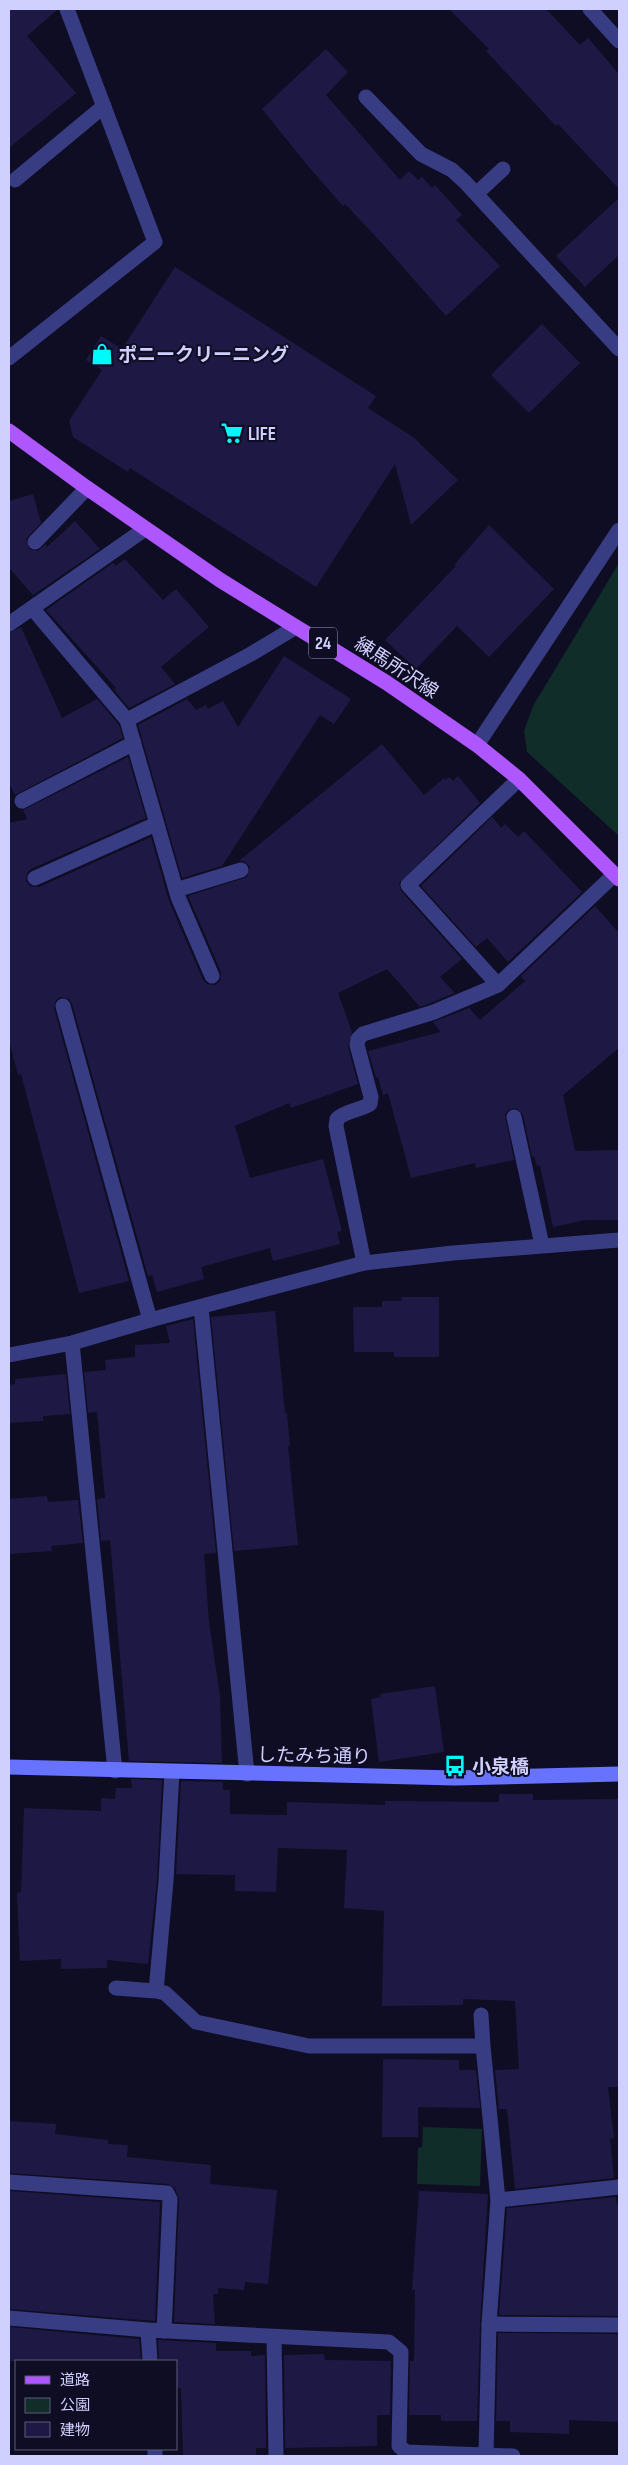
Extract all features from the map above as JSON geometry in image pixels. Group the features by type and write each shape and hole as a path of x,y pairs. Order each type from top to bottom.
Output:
{"main road":[{"name":"練馬所沢線","path":"9,431 145,529 220,580 388,683 477,745 519,779 617,876"}],"street":[{"path":"9,358 154,242 67,9"},
{"path":"590,9 619,41"},
{"path":"366,97 422,154 452,170 619,349"},
{"path":"15,180 104,106"},
{"path":"476,194 503,169"},
{"path":"35,542 87,488"},
{"path":"9,624 145,529"},
{"path":"477,745 619,530"},
{"path":"32,608 127,720 176,890 212,976"},
{"path":"127,720 251,654 296,626"},
{"path":"22,801 134,743"},
{"path":"498,985 408,885 519,779"},
{"path":"35,878 156,824"},
{"path":"176,890 241,870"},
{"path":"364,1263 336,1126 336,1119 342,1114 364,1108 370,1104 371,1097 357,1045 358,1040 363,1034 434,1012 498,985 617,876"},
{"path":"63,1006 150,1320"},
{"path":"514,1117 542,1245"},
{"path":"9,1355 72,1343 150,1320 364,1263 542,1245 619,1240"},
{"path":"201,1307 246,1774"},
{"path":"72,1343 114,1771"},
{"name":"したみち通り","path":"9,1767 454,1778 619,1774"},
{"path":"156,1991 166,1881 172,1772"},
{"path":"116,1988 165,1993 196,2022 310,2046 484,2046"},
{"path":"481,2015 498,2200 489,2324 486,2454"},
{"path":"9,2182 167,2193 170,2199 156,2330 150,2360"},
{"path":"498,2200 619,2188"},
{"path":"9,2318 156,2330 389,2342 402,2352 399,2446 401,2449 406,2452 513,2456"},
{"path":"489,2324 619,2325"},
{"path":"274,2337 276,2456"}],"green space":[{"path":"619,563 619,836 527,752 524,731 533,706"},
{"path":"423,2127 482,2129 480,2186 417,2184 418,2148 422,2147"}],"building":[{"path":"9,9 58,9 27,36 76,93 9,148"},
{"path":"449,9 546,9 580,45 588,38 619,74 619,189 558,124 556,126 486,51 489,49"},
{"path":"326,49 348,72 326,95 400,180 409,171 418,180 422,177 432,188 435,185 462,215 456,220 500,266 446,316 380,241 345,204 343,206 262,109"},
{"path":"619,198 619,255 585,287 556,256"},
{"path":"175,267 376,396 368,408 413,437 458,480 411,525 395,464 316,587 130,468 128,472 73,437 69,421 102,370 86,360 101,336 122,349"},
{"path":"542,324 580,363 529,413 491,375"},
{"path":"33,494 41,523 26,539 29,549 38,551 46,544 47,547 75,521 100,549 33,595 9,568 9,501"},
{"path":"489,525 554,589 489,657 457,626 416,669 385,640 456,566 454,565"},
{"path":"125,559 163,600 176,589 209,627 161,667 175,684 129,708 114,690 116,688 46,610 113,563 116,566"},
{"path":"21,627 62,718 97,699 119,725 123,738 15,795 9,783 9,633"},
{"path":"284,656 351,699 334,724 320,715 222,866 182,878 138,725 187,699 196,710 206,705 208,709 223,701 238,727"},
{"path":"382,744 424,795 444,778 445,780 449,777 453,781 458,776 480,803 399,883 401,891 462,959 440,977 455,993 420,1007 387,969 338,993 352,1032 348,1047 358,1084 291,1108 289,1103 235,1126 250,1178 323,1159 342,1231 337,1232 340,1244 273,1261 270,1248 201,1267 204,1279 157,1292 152,1275 148,1276 72,1004 69,999 61,997 56,1000 54,1008 129,1281 79,1293 21,1074 18,1075 9,1040 9,823 27,819 23,810 128,757 146,818 31,869 27,873 26,881 30,886 39,887 151,837 169,901 203,980 207,984 215,985 220,981 221,972 188,896 247,877 250,867 244,861 239,861"},
{"path":"492,817 501,828 505,824 518,837 524,831 582,892 508,962 487,938 476,947 421,886"},
{"path":"595,906 619,933 619,1048 563,1095 575,1151 619,1150 619,1220 585,1220 553,1227 540,1165 537,1166 534,1156 532,1157 523,1115 516,1108 508,1110 505,1115 514,1160 476,1168 475,1163 411,1178 388,1093 383,1095 368,1051 441,1032 433,1022 469,1008 480,1020 525,981 521,976"},
{"path":"401,1297 439,1297 439,1357 394,1357 394,1352 354,1352 353,1307 382,1307 382,1301 402,1301"},
{"path":"275,1311 285,1413 287,1413 290,1446 288,1446 298,1545 234,1551 211,1317"},
{"path":"193,1319 216,1553 204,1554 209,1622 220,1696 222,1763 129,1761 110,1540 101,1541 97,1499 105,1498 97,1412 88,1413 84,1372 106,1370 105,1360 135,1357 135,1345 170,1343 166,1326"},
{"path":"66,1374 70,1414 43,1416 43,1421 9,1423 9,1385 15,1384 15,1379"},
{"path":"47,1496 48,1502 78,1500 83,1543 51,1546 52,1551 9,1554 9,1499"},
{"path":"435,1686 444,1752 379,1762 371,1699 381,1697 380,1694"},
{"path":"131,1779 162,1780 157,1880 148,1964 107,1960 107,1968 61,1969 61,1959 20,1961 17,1893 21,1892 24,1808 101,1811 101,1798 115,1799 116,1788 132,1788"},
{"path":"181,1781 223,1782 223,1790 230,1790 230,1814 287,1815 287,1802 385,1805 385,1801 499,1802 499,1794 533,1794 533,1800 619,1799 619,2087 608,2087 614,2138 610,2139 614,2178 515,2189 507,2109 499,2109 495,2070 519,2069 515,2001 463,1999 463,2005 382,2006 384,1911 344,1908 347,1850 278,1848 276,1892 235,1891 235,1875 176,1874"},
{"path":"383,2059 459,2060 459,2070 476,2070 480,2108 418,2107 418,2137 382,2137"},
{"path":"9,2121 56,2124 55,2134 108,2140 108,2144 128,2145 127,2157 211,2165 210,2184 277,2190 268,2284 245,2282 244,2290 218,2288 218,2294 213,2294 215,2324 174,2322 179,2199 175,2188 168,2184 9,2173"},
{"path":"9,2191 160,2202 155,2321 9,2309"},
{"path":"419,2191 488,2194 480,2324 477,2421 441,2421 441,2415 409,2415 410,2361 414,2361 415,2290 412,2290"},
{"path":"616,2197 617,2205 619,2205 619,2316 499,2315 507,2208"},
{"path":"9,2327 139,2339 141,2360 15,2360 9,2361"},
{"path":"498,2333 619,2334 619,2422 569,2420 569,2434 510,2432 510,2421 496,2421"},
{"path":"158,2340 216,2343 216,2351 251,2351 251,2356 265,2355 266,2448 256,2448 256,2456 183,2456 181,2388 178,2388 178,2360 159,2360"},
{"path":"324,2354 325,2360 391,2361 390,2415 377,2415 377,2446 285,2448 284,2355"}],"place":[{"name":"ポニークリーニング","path":"102,354"},
{"name":"LIFE","path":"232,433"},
{"name":"小泉橋","path":"455,1766"}]}
